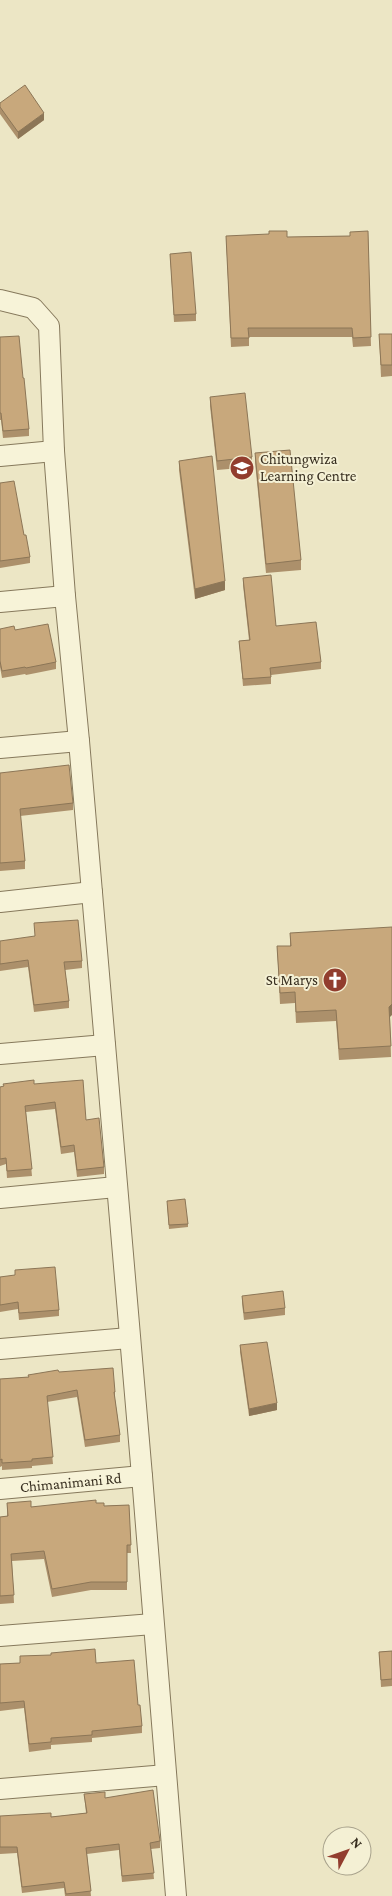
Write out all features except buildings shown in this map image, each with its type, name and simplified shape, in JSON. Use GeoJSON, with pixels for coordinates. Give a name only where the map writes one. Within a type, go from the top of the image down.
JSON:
{"type":"FeatureCollection","features":[{"type":"Feature","properties":{"kind":"street"},"geometry":{"type":"LineString","coordinates":[[0,300],[33,308],[49,326],[54,451],[65,596],[142,1476],[176,1896]]}},
{"type":"Feature","properties":{"kind":"street"},"geometry":{"type":"LineString","coordinates":[[0,456],[54,451]]}},
{"type":"Feature","properties":{"kind":"street"},"geometry":{"type":"LineString","coordinates":[[0,602],[65,596]]}},
{"type":"Feature","properties":{"kind":"street"},"geometry":{"type":"LineString","coordinates":[[0,748],[79,741]]}},
{"type":"Feature","properties":{"kind":"street"},"geometry":{"type":"LineString","coordinates":[[0,902],[92,892]]}},
{"type":"Feature","properties":{"kind":"street"},"geometry":{"type":"LineString","coordinates":[[0,1054],[105,1045]]}},
{"type":"Feature","properties":{"kind":"street"},"geometry":{"type":"LineString","coordinates":[[0,1198],[116,1187]]}},
{"type":"Feature","properties":{"kind":"street"},"geometry":{"type":"LineString","coordinates":[[0,1349],[129,1338]]}},
{"type":"Feature","properties":{"kind":"street","name":"Chimanimani Rd"},"geometry":{"type":"LineString","coordinates":[[0,1488],[142,1476]]}},
{"type":"Feature","properties":{"kind":"street"},"geometry":{"type":"LineString","coordinates":[[0,1636],[153,1624]]}},
{"type":"Feature","properties":{"kind":"street"},"geometry":{"type":"LineString","coordinates":[[0,1789],[166,1775]]}},
{"type":"Feature","properties":{"kind":"place","name":"Chitungwiza Learning Centre"},"geometry":{"type":"Point","coordinates":[242,468]}},
{"type":"Feature","properties":{"kind":"place","name":"St Marys"},"geometry":{"type":"Point","coordinates":[335,980]}}]}
